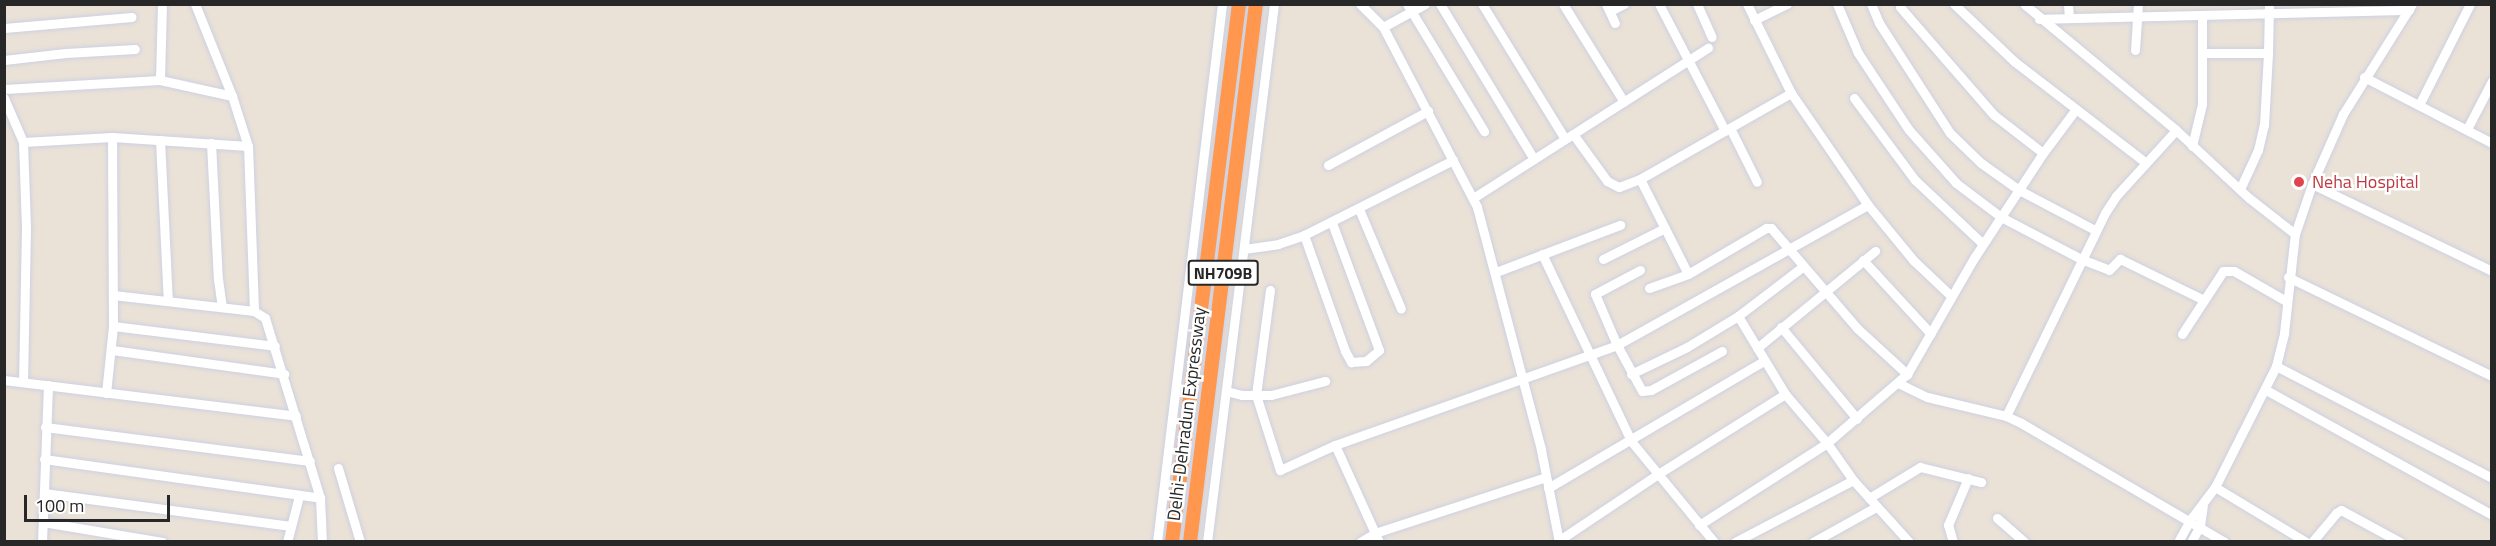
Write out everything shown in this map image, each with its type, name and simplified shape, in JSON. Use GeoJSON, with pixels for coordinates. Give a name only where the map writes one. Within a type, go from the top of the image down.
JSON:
{"type":"FeatureCollection","features":[{"type":"Feature","properties":{"kind":"highway","name":"Delhi-Dehradun Expressway"},"geometry":{"type":"LineString","coordinates":[[1172,542],[1239,4]]}},
{"type":"Feature","properties":{"kind":"highway","name":"Delhi-Dehradun Expressway"},"geometry":{"type":"LineString","coordinates":[[1190,542],[1256,4]]}},
{"type":"Feature","properties":{"kind":"street"},"geometry":{"type":"LineString","coordinates":[[160,80],[162,4]]}},
{"type":"Feature","properties":{"kind":"street"},"geometry":{"type":"LineString","coordinates":[[195,4],[232,96],[248,146],[254,311]]}},
{"type":"Feature","properties":{"kind":"street"},"geometry":{"type":"LineString","coordinates":[[1157,542],[1222,4]]}},
{"type":"Feature","properties":{"kind":"street"},"geometry":{"type":"LineString","coordinates":[[1207,542],[1247,248],[1274,4]]}},
{"type":"Feature","properties":{"kind":"street"},"geometry":{"type":"LineString","coordinates":[[1360,4],[1383,27],[1473,198],[1496,272],[1523,378],[1558,541],[1658,474],[1785,394]]}},
{"type":"Feature","properties":{"kind":"street"},"geometry":{"type":"LineString","coordinates":[[1383,27],[1410,8],[1425,4]]}},
{"type":"Feature","properties":{"kind":"street"},"geometry":{"type":"LineString","coordinates":[[1440,4],[1534,159]]}},
{"type":"Feature","properties":{"kind":"street"},"geometry":{"type":"LineString","coordinates":[[1482,4],[1569,137],[1613,186],[1619,187],[1640,179],[1791,93]]}},
{"type":"Feature","properties":{"kind":"street"},"geometry":{"type":"LineString","coordinates":[[1563,4],[1624,102]]}},
{"type":"Feature","properties":{"kind":"street"},"geometry":{"type":"LineString","coordinates":[[1615,23],[1608,8],[1623,4]]}},
{"type":"Feature","properties":{"kind":"street"},"geometry":{"type":"LineString","coordinates":[[1659,4],[1687,62],[1757,182]]}},
{"type":"Feature","properties":{"kind":"street"},"geometry":{"type":"LineString","coordinates":[[1697,4],[1712,37]]}},
{"type":"Feature","properties":{"kind":"street"},"geometry":{"type":"LineString","coordinates":[[1746,4],[1791,93],[1868,205],[1912,260],[1950,296]]}},
{"type":"Feature","properties":{"kind":"street"},"geometry":{"type":"LineString","coordinates":[[1754,20],[1787,4]]}},
{"type":"Feature","properties":{"kind":"street"},"geometry":{"type":"LineString","coordinates":[[1837,4],[1858,53],[1909,130],[1956,183],[2001,217],[2081,259],[2109,270],[2120,259],[2204,300]]}},
{"type":"Feature","properties":{"kind":"street"},"geometry":{"type":"LineString","coordinates":[[1871,4],[1880,23],[1950,134],[1981,163],[2019,190],[2095,230]]}},
{"type":"Feature","properties":{"kind":"street"},"geometry":{"type":"LineString","coordinates":[[1954,4],[2015,62],[2146,163]]}},
{"type":"Feature","properties":{"kind":"street"},"geometry":{"type":"LineString","coordinates":[[2024,4],[2039,19],[2176,130],[2240,189],[2295,234]]}},
{"type":"Feature","properties":{"kind":"street"},"geometry":{"type":"LineString","coordinates":[[2068,4],[2069,18]]}},
{"type":"Feature","properties":{"kind":"street"},"geometry":{"type":"LineString","coordinates":[[2135,50],[2138,4]]}},
{"type":"Feature","properties":{"kind":"street"},"geometry":{"type":"LineString","coordinates":[[2419,105],[2470,4]]}},
{"type":"Feature","properties":{"kind":"street"},"geometry":{"type":"LineString","coordinates":[[1900,7],[1994,115],[2043,153]]}},
{"type":"Feature","properties":{"kind":"street"},"geometry":{"type":"LineString","coordinates":[[2039,19],[2205,11],[2410,7]]}},
{"type":"Feature","properties":{"kind":"street"},"geometry":{"type":"LineString","coordinates":[[2178,542],[2190,520],[2215,487],[2276,366],[2284,333],[2288,277],[2295,234],[2312,184],[2343,114],[2364,77],[2410,7]]}},
{"type":"Feature","properties":{"kind":"street"},"geometry":{"type":"LineString","coordinates":[[1410,8],[1484,131]]}},
{"type":"Feature","properties":{"kind":"street"},"geometry":{"type":"LineString","coordinates":[[2240,189],[2258,150],[2264,125],[2269,9]]}},
{"type":"Feature","properties":{"kind":"street"},"geometry":{"type":"LineString","coordinates":[[2192,146],[2200,116],[2205,11]]}},
{"type":"Feature","properties":{"kind":"street"},"geometry":{"type":"LineString","coordinates":[[4,28],[132,17]]}},
{"type":"Feature","properties":{"kind":"street"},"geometry":{"type":"LineString","coordinates":[[1473,198],[1708,48]]}},
{"type":"Feature","properties":{"kind":"street"},"geometry":{"type":"LineString","coordinates":[[4,60],[135,49]]}},
{"type":"Feature","properties":{"kind":"street"},"geometry":{"type":"LineString","coordinates":[[2203,53],[2268,53]]}},
{"type":"Feature","properties":{"kind":"street"},"geometry":{"type":"LineString","coordinates":[[2364,77],[2492,143]]}},
{"type":"Feature","properties":{"kind":"street"},"geometry":{"type":"LineString","coordinates":[[4,89],[160,80],[232,96]]}},
{"type":"Feature","properties":{"kind":"street"},"geometry":{"type":"LineString","coordinates":[[2467,129],[2491,82]]}},
{"type":"Feature","properties":{"kind":"street"},"geometry":{"type":"LineString","coordinates":[[1854,98],[1915,180],[1983,244]]}},
{"type":"Feature","properties":{"kind":"street"},"geometry":{"type":"LineString","coordinates":[[4,99],[23,142],[26,228],[23,381]]}},
{"type":"Feature","properties":{"kind":"street"},"geometry":{"type":"LineString","coordinates":[[1699,525],[1827,443],[1907,374],[1950,296],[1983,244],[2043,153],[2076,109]]}},
{"type":"Feature","properties":{"kind":"street"},"geometry":{"type":"LineString","coordinates":[[1328,165],[1428,111]]}},
{"type":"Feature","properties":{"kind":"street"},"geometry":{"type":"LineString","coordinates":[[2006,416],[2095,230],[2116,196],[2176,130]]}},
{"type":"Feature","properties":{"kind":"street"},"geometry":{"type":"LineString","coordinates":[[23,142],[112,137],[248,146]]}},
{"type":"Feature","properties":{"kind":"street"},"geometry":{"type":"LineString","coordinates":[[106,393],[113,326],[112,137]]}},
{"type":"Feature","properties":{"kind":"street"},"geometry":{"type":"LineString","coordinates":[[160,140],[168,301]]}},
{"type":"Feature","properties":{"kind":"street"},"geometry":{"type":"LineString","coordinates":[[211,143],[218,279],[222,307]]}},
{"type":"Feature","properties":{"kind":"street"},"geometry":{"type":"LineString","coordinates":[[1247,248],[1304,236],[1453,160]]}},
{"type":"Feature","properties":{"kind":"street"},"geometry":{"type":"LineString","coordinates":[[1640,179],[1688,274]]}},
{"type":"Feature","properties":{"kind":"street"},"geometry":{"type":"LineString","coordinates":[[2312,184],[2492,271]]}},
{"type":"Feature","properties":{"kind":"street"},"geometry":{"type":"LineString","coordinates":[[1270,290],[1250,395],[1280,470],[1335,445],[1617,345],[1868,205]]}},
{"type":"Feature","properties":{"kind":"street"},"geometry":{"type":"LineString","coordinates":[[1359,209],[1401,309]]}},
{"type":"Feature","properties":{"kind":"street"},"geometry":{"type":"LineString","coordinates":[[1304,236],[1345,351],[1351,362],[1366,361],[1379,350],[1332,223]]}},
{"type":"Feature","properties":{"kind":"street"},"geometry":{"type":"LineString","coordinates":[[1496,272],[1620,225]]}},
{"type":"Feature","properties":{"kind":"street"},"geometry":{"type":"LineString","coordinates":[[1603,259],[1665,228]]}},
{"type":"Feature","properties":{"kind":"street"},"geometry":{"type":"LineString","coordinates":[[1649,288],[1688,274],[1766,228],[1775,230],[1802,267],[1858,329],[1907,374]]}},
{"type":"Feature","properties":{"kind":"street"},"geometry":{"type":"LineString","coordinates":[[1757,348],[1875,251]]}},
{"type":"Feature","properties":{"kind":"street"},"geometry":{"type":"LineString","coordinates":[[1542,254],[1631,441],[1714,542]]}},
{"type":"Feature","properties":{"kind":"street"},"geometry":{"type":"LineString","coordinates":[[1863,260],[1931,334]]}},
{"type":"Feature","properties":{"kind":"street"},"geometry":{"type":"LineString","coordinates":[[1631,374],[1687,346],[1738,316],[1802,267]]}},
{"type":"Feature","properties":{"kind":"street"},"geometry":{"type":"LineString","coordinates":[[1640,270],[1596,293],[1617,345],[1639,389],[1645,392],[1722,351]]}},
{"type":"Feature","properties":{"kind":"street"},"geometry":{"type":"LineString","coordinates":[[2182,334],[2220,274],[2228,270],[2286,301]]}},
{"type":"Feature","properties":{"kind":"street"},"geometry":{"type":"LineString","coordinates":[[2288,277],[2492,376]]}},
{"type":"Feature","properties":{"kind":"street"},"geometry":{"type":"LineString","coordinates":[[113,294],[254,311],[265,318],[284,374],[320,498],[322,542]]}},
{"type":"Feature","properties":{"kind":"street"},"geometry":{"type":"LineString","coordinates":[[1738,316],[1785,394],[1827,443],[1853,480],[1902,540]]}},
{"type":"Feature","properties":{"kind":"street"},"geometry":{"type":"LineString","coordinates":[[113,326],[275,346]]}},
{"type":"Feature","properties":{"kind":"street"},"geometry":{"type":"LineString","coordinates":[[1781,327],[1857,419]]}},
{"type":"Feature","properties":{"kind":"street"},"geometry":{"type":"LineString","coordinates":[[112,350],[284,374]]}},
{"type":"Feature","properties":{"kind":"street"},"geometry":{"type":"LineString","coordinates":[[1548,488],[1764,361]]}},
{"type":"Feature","properties":{"kind":"street"},"geometry":{"type":"LineString","coordinates":[[2276,366],[2492,478]]}},
{"type":"Feature","properties":{"kind":"street"},"geometry":{"type":"LineString","coordinates":[[4,380],[296,416]]}},
{"type":"Feature","properties":{"kind":"street"},"geometry":{"type":"LineString","coordinates":[[1226,391],[1250,395],[1271,394],[1325,381]]}},
{"type":"Feature","properties":{"kind":"street"},"geometry":{"type":"LineString","coordinates":[[1898,383],[1940,401],[2006,416],[2225,542]]}},
{"type":"Feature","properties":{"kind":"street"},"geometry":{"type":"LineString","coordinates":[[42,542],[48,385]]}},
{"type":"Feature","properties":{"kind":"street"},"geometry":{"type":"LineString","coordinates":[[2265,390],[2492,515]]}},
{"type":"Feature","properties":{"kind":"street"},"geometry":{"type":"LineString","coordinates":[[45,427],[310,461]]}},
{"type":"Feature","properties":{"kind":"street"},"geometry":{"type":"LineString","coordinates":[[1335,445],[1377,537]]}},
{"type":"Feature","properties":{"kind":"street"},"geometry":{"type":"LineString","coordinates":[[44,459],[320,498]]}},
{"type":"Feature","properties":{"kind":"street"},"geometry":{"type":"LineString","coordinates":[[1869,498],[1920,467],[1982,482]]}},
{"type":"Feature","properties":{"kind":"street"},"geometry":{"type":"LineString","coordinates":[[338,468],[360,542]]}},
{"type":"Feature","properties":{"kind":"street"},"geometry":{"type":"LineString","coordinates":[[1360,542],[1546,477]]}},
{"type":"Feature","properties":{"kind":"street"},"geometry":{"type":"LineString","coordinates":[[1953,542],[1948,525],[1968,478]]}},
{"type":"Feature","properties":{"kind":"street"},"geometry":{"type":"LineString","coordinates":[[1735,542],[1853,480]]}},
{"type":"Feature","properties":{"kind":"street"},"geometry":{"type":"LineString","coordinates":[[2215,487],[2306,542]]}},
{"type":"Feature","properties":{"kind":"street"},"geometry":{"type":"LineString","coordinates":[[44,493],[291,526]]}},
{"type":"Feature","properties":{"kind":"street"},"geometry":{"type":"LineString","coordinates":[[287,542],[299,496]]}},
{"type":"Feature","properties":{"kind":"street"},"geometry":{"type":"LineString","coordinates":[[2191,542],[2200,526],[2203,505]]}},
{"type":"Feature","properties":{"kind":"street"},"geometry":{"type":"LineString","coordinates":[[1813,542],[1876,507]]}},
{"type":"Feature","properties":{"kind":"street"},"geometry":{"type":"LineString","coordinates":[[2312,542],[2341,510],[2400,542]]}},
{"type":"Feature","properties":{"kind":"street"},"geometry":{"type":"LineString","coordinates":[[1997,519],[2025,542]]}},
{"type":"Feature","properties":{"kind":"street"},"geometry":{"type":"LineString","coordinates":[[43,522],[162,542]]}},
{"type":"Feature","properties":{"kind":"place","name":"Neha Hospital"},"geometry":{"type":"Point","coordinates":[2299,182]}}]}
